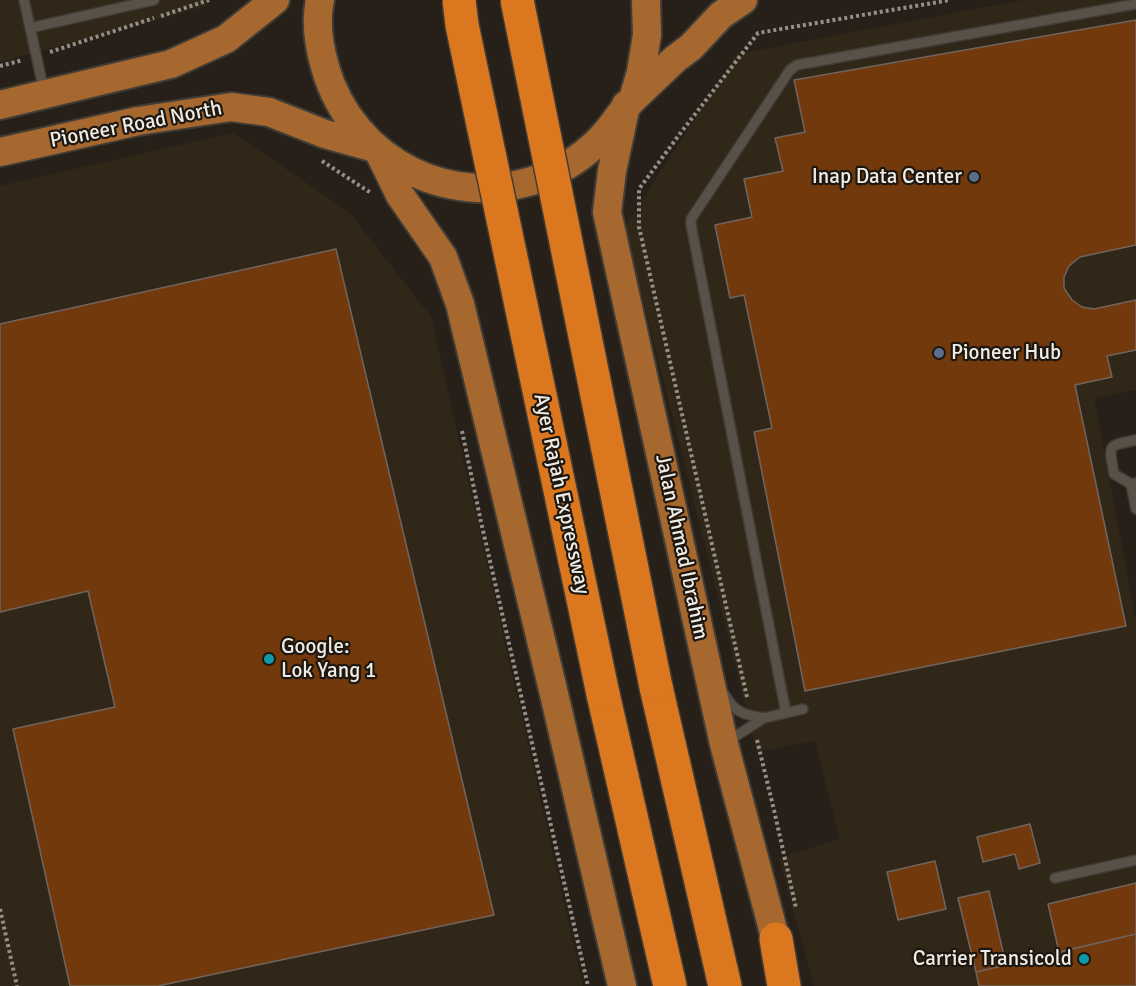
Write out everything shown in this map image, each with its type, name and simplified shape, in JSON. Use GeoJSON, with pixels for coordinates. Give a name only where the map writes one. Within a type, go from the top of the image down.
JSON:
{"type":"FeatureCollection","features":[{"type":"Feature","properties":{"kind":"highway","name":"Ayer Rajah Expressway"},"geometry":{"type":"LineString","coordinates":[[459,0],[603,694],[670,986]]}},
{"type":"Feature","properties":{"kind":"highway"},"geometry":{"type":"LineString","coordinates":[[517,0],[656,687],[725,986]]}},
{"type":"Feature","properties":{"kind":"highway"},"geometry":{"type":"LineString","coordinates":[[776,939],[786,986]]}},
{"type":"Feature","properties":{"kind":"main road"},"geometry":{"type":"LineString","coordinates":[[0,105],[171,64],[226,39],[275,0]]}},
{"type":"Feature","properties":{"kind":"main road"},"geometry":{"type":"LineString","coordinates":[[320,0],[318,8],[320,48],[330,86],[350,121],[377,149],[407,170],[441,183],[476,188],[512,186],[546,176],[578,159],[604,135],[630,102],[675,59],[691,47],[721,15],[743,0]]}},
{"type":"Feature","properties":{"kind":"main road","name":"Jalan Ahmad Ibrahim"},"geometry":{"type":"LineString","coordinates":[[646,0],[647,35],[640,72],[612,171],[607,212],[724,744],[776,939]]}},
{"type":"Feature","properties":{"kind":"main road","name":"Pioneer Road North"},"geometry":{"type":"LineString","coordinates":[[0,152],[138,121],[231,107],[269,112],[325,134],[377,149]]}},
{"type":"Feature","properties":{"kind":"main road"},"geometry":{"type":"LineString","coordinates":[[377,149],[400,195],[443,257],[460,304],[622,986]]}},
{"type":"Feature","properties":{"kind":"lane"},"geometry":{"type":"LineString","coordinates":[[24,0],[44,94]]}},
{"type":"Feature","properties":{"kind":"lane"},"geometry":{"type":"LineString","coordinates":[[30,28],[154,0]]}},
{"type":"Feature","properties":{"kind":"lane"},"geometry":{"type":"LineString","coordinates":[[786,713],[691,219],[790,70],[797,65],[1136,4]]}},
{"type":"Feature","properties":{"kind":"lane"},"geometry":{"type":"LineString","coordinates":[[1136,440],[1115,444],[1110,451],[1114,474],[1133,484],[1136,508]]}},
{"type":"Feature","properties":{"kind":"lane"},"geometry":{"type":"LineString","coordinates":[[701,641],[717,666]]}},
{"type":"Feature","properties":{"kind":"lane"},"geometry":{"type":"LineString","coordinates":[[721,683],[729,704],[740,712],[764,718]]}},
{"type":"Feature","properties":{"kind":"lane"},"geometry":{"type":"LineString","coordinates":[[724,744],[764,718],[803,709]]}},
{"type":"Feature","properties":{"kind":"lane"},"geometry":{"type":"LineString","coordinates":[[1055,878],[1136,860]]}},
{"type":"Feature","properties":{"kind":"path"},"geometry":{"type":"LineString","coordinates":[[0,66],[36,57],[209,0]]}},
{"type":"Feature","properties":{"kind":"path"},"geometry":{"type":"LineString","coordinates":[[321,160],[375,196]]}},
{"type":"Feature","properties":{"kind":"path"},"geometry":{"type":"LineString","coordinates":[[460,420],[481,522],[588,986]]}},
{"type":"Feature","properties":{"kind":"path"},"geometry":{"type":"LineString","coordinates":[[0,909],[17,986]]}},
{"type":"Feature","properties":{"kind":"shaded area"},"geometry":{"type":"Polygon","coordinates":[[[0,0],[210,0],[206,6],[0,62],[0,0]]]}},
{"type":"Feature","properties":{"kind":"shaded area"},"geometry":{"type":"Polygon","coordinates":[[[1023,0],[1136,0],[1136,390],[1094,398],[1136,622],[1136,986],[814,986],[779,858],[840,839],[815,741],[757,752],[625,227],[737,54],[1023,0]]]}},
{"type":"Feature","properties":{"kind":"shaded area","name":"Google: Lok Yang 1"},"geometry":{"type":"Polygon","coordinates":[[[233,133],[349,212],[431,317],[583,986],[0,986],[0,186],[233,133]]]}},
{"type":"Feature","properties":{"kind":"building","name":"Pioneer Hub"},"geometry":{"type":"Polygon","coordinates":[[[1136,20],[1136,245],[1080,257],[1069,266],[1064,277],[1064,288],[1072,300],[1082,307],[1094,309],[1136,300],[1136,350],[1107,356],[1112,377],[1075,385],[1126,626],[805,691],[754,432],[772,428],[744,295],[730,298],[715,225],[752,217],[744,179],[783,171],[775,138],[805,132],[794,80],[1136,20]]]}},
{"type":"Feature","properties":{"kind":"building","name":"Google: Lok Yang 1"},"geometry":{"type":"Polygon","coordinates":[[[336,249],[494,915],[158,986],[70,986],[13,729],[115,707],[88,591],[0,612],[0,324],[336,249]]]}},
{"type":"Feature","properties":{"kind":"building"},"geometry":{"type":"Polygon","coordinates":[[[1030,824],[1040,863],[1019,869],[1015,854],[983,862],[977,837],[1030,824]]]}},
{"type":"Feature","properties":{"kind":"building"},"geometry":{"type":"Polygon","coordinates":[[[935,861],[946,909],[898,920],[887,872],[935,861]]]}},
{"type":"Feature","properties":{"kind":"building"},"geometry":{"type":"Polygon","coordinates":[[[1136,883],[1136,934],[1059,952],[1048,904],[1136,883]]]}},
{"type":"Feature","properties":{"kind":"building"},"geometry":{"type":"Polygon","coordinates":[[[989,891],[1006,965],[976,972],[958,898],[989,891]]]}},
{"type":"Feature","properties":{"kind":"building","name":"Carrier Transicold"},"geometry":{"type":"Polygon","coordinates":[[[1136,934],[1136,986],[979,986],[976,972],[1136,934]]]}},
{"type":"Feature","properties":{"kind":"place","name":"Inap Data Center"},"geometry":{"type":"Point","coordinates":[974,177]}},
{"type":"Feature","properties":{"kind":"place","name":"Pioneer Hub"},"geometry":{"type":"Point","coordinates":[939,353]}},
{"type":"Feature","properties":{"kind":"place","name":"Google: Lok Yang 1"},"geometry":{"type":"Point","coordinates":[269,659]}},
{"type":"Feature","properties":{"kind":"place","name":"Carrier Transicold"},"geometry":{"type":"Point","coordinates":[1084,959]}}]}
